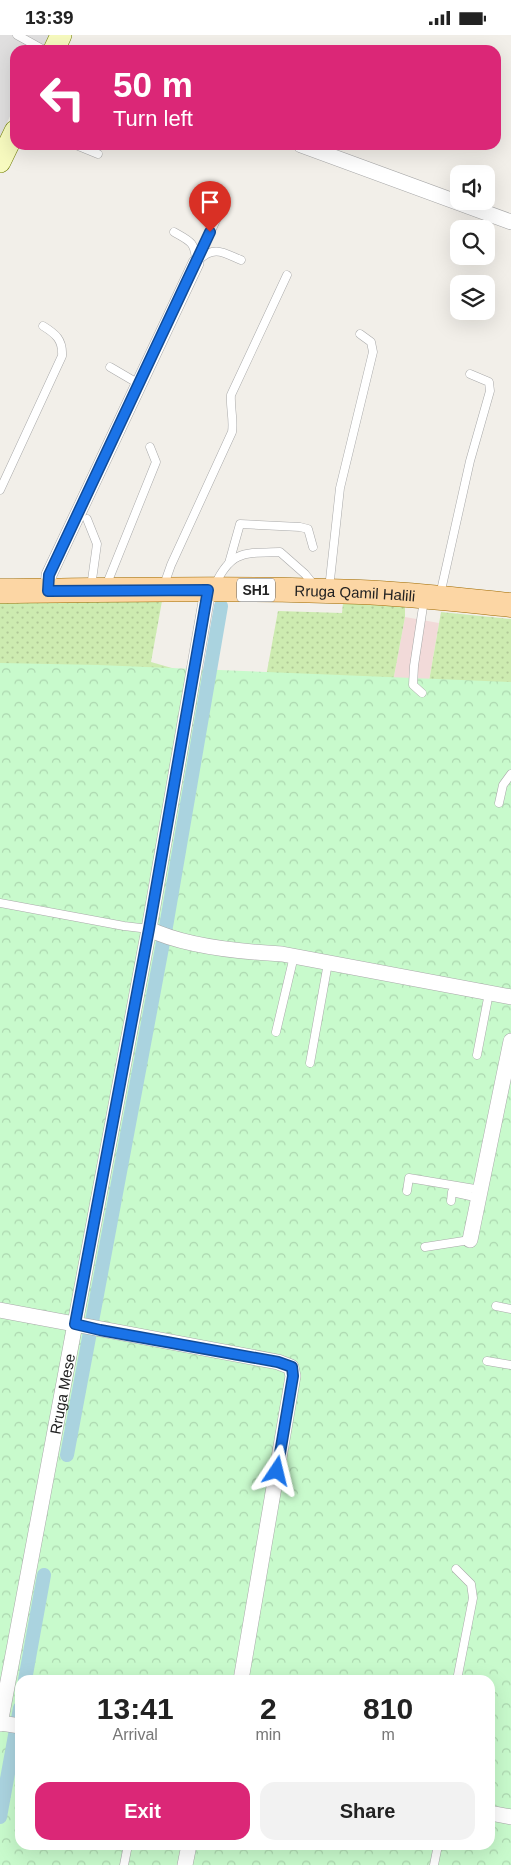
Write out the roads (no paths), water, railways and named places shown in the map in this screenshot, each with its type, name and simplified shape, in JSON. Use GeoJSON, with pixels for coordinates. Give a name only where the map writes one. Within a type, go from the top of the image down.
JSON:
{"type":"FeatureCollection","features":[{"type":"Feature","properties":{"kind":"main road","name":"Rruga Qamil Halili"},"geometry":{"type":"LineString","coordinates":[[0,591],[324,591],[432,597],[511,605]]}},
{"type":"Feature","properties":{"kind":"street"},"geometry":{"type":"LineString","coordinates":[[0,162],[10,141]]}},
{"type":"Feature","properties":{"kind":"street"},"geometry":{"type":"LineString","coordinates":[[315,150],[511,222]]}},
{"type":"Feature","properties":{"kind":"street"},"geometry":{"type":"LineString","coordinates":[[48,591],[49,575],[196,263]]}},
{"type":"Feature","properties":{"kind":"street","name":"Rruga Mese"},"geometry":{"type":"LineString","coordinates":[[17,1675],[79,1325],[154,931],[210,590]]}},
{"type":"Feature","properties":{"kind":"street"},"geometry":{"type":"LineString","coordinates":[[154,931],[180,939],[246,952],[294,956],[511,997]]}},
{"type":"Feature","properties":{"kind":"street"},"geometry":{"type":"LineString","coordinates":[[470,1240],[511,1041]]}},
{"type":"Feature","properties":{"kind":"street"},"geometry":{"type":"LineString","coordinates":[[0,1311],[278,1362],[292,1367],[293,1376],[242,1675]]}},
{"type":"Feature","properties":{"kind":"street","name":"Rruga Mese"},"geometry":{"type":"LineString","coordinates":[[8,1724],[15,1685]]}},
{"type":"Feature","properties":{"kind":"street"},"geometry":{"type":"LineString","coordinates":[[495,1814],[511,1817]]}},
{"type":"Feature","properties":{"kind":"street"},"geometry":{"type":"LineString","coordinates":[[185,1865],[188,1850]]}},
{"type":"Feature","properties":{"kind":"lane"},"geometry":{"type":"LineString","coordinates":[[17,35],[35,45]]}},
{"type":"Feature","properties":{"kind":"lane"},"geometry":{"type":"LineString","coordinates":[[88,150],[98,154]]}},
{"type":"Feature","properties":{"kind":"lane"},"geometry":{"type":"LineString","coordinates":[[196,263],[225,201]]}},
{"type":"Feature","properties":{"kind":"lane"},"geometry":{"type":"LineString","coordinates":[[174,232],[189,241],[195,248],[196,263]]}},
{"type":"Feature","properties":{"kind":"lane"},"geometry":{"type":"LineString","coordinates":[[196,263],[205,254],[220,251],[241,260]]}},
{"type":"Feature","properties":{"kind":"lane"},"geometry":{"type":"LineString","coordinates":[[162,591],[171,565],[232,432],[234,422],[230,408],[231,395],[287,275]]}},
{"type":"Feature","properties":{"kind":"lane"},"geometry":{"type":"LineString","coordinates":[[0,490],[62,356],[61,342],[56,334],[43,326]]}},
{"type":"Feature","properties":{"kind":"lane"},"geometry":{"type":"LineString","coordinates":[[324,591],[340,488],[373,352],[371,342],[360,334]]}},
{"type":"Feature","properties":{"kind":"lane"},"geometry":{"type":"LineString","coordinates":[[110,367],[139,384]]}},
{"type":"Feature","properties":{"kind":"lane"},"geometry":{"type":"LineString","coordinates":[[422,693],[413,685],[414,665],[490,391],[488,382],[470,374]]}},
{"type":"Feature","properties":{"kind":"lane"},"geometry":{"type":"LineString","coordinates":[[98,591],[110,574],[156,462],[150,447]]}},
{"type":"Feature","properties":{"kind":"lane"},"geometry":{"type":"LineString","coordinates":[[87,519],[98,544],[98,591]]}},
{"type":"Feature","properties":{"kind":"lane"},"geometry":{"type":"LineString","coordinates":[[229,563],[240,524],[308,529],[313,547]]}},
{"type":"Feature","properties":{"kind":"lane"},"geometry":{"type":"LineString","coordinates":[[210,590],[229,563],[238,556],[247,553],[280,552],[324,591]]}},
{"type":"Feature","properties":{"kind":"lane"},"geometry":{"type":"LineString","coordinates":[[499,803],[503,785],[511,774]]}},
{"type":"Feature","properties":{"kind":"lane"},"geometry":{"type":"LineString","coordinates":[[0,903],[154,931]]}},
{"type":"Feature","properties":{"kind":"lane"},"geometry":{"type":"LineString","coordinates":[[276,1032],[294,956]]}},
{"type":"Feature","properties":{"kind":"lane"},"geometry":{"type":"LineString","coordinates":[[310,1063],[328,963]]}},
{"type":"Feature","properties":{"kind":"lane"},"geometry":{"type":"LineString","coordinates":[[477,1055],[489,993]]}},
{"type":"Feature","properties":{"kind":"lane"},"geometry":{"type":"LineString","coordinates":[[407,1191],[409,1178],[480,1194]]}},
{"type":"Feature","properties":{"kind":"lane"},"geometry":{"type":"LineString","coordinates":[[451,1201],[452,1192],[480,1194]]}},
{"type":"Feature","properties":{"kind":"lane"},"geometry":{"type":"LineString","coordinates":[[424,1247],[470,1240]]}},
{"type":"Feature","properties":{"kind":"lane"},"geometry":{"type":"LineString","coordinates":[[496,1307],[511,1309]]}},
{"type":"Feature","properties":{"kind":"lane"},"geometry":{"type":"LineString","coordinates":[[487,1361],[511,1365]]}},
{"type":"Feature","properties":{"kind":"lane"},"geometry":{"type":"LineString","coordinates":[[456,1569],[472,1584],[472,1598],[458,1675]]}},
{"type":"Feature","properties":{"kind":"lane"},"geometry":{"type":"LineString","coordinates":[[124,1865],[127,1850]]}},
{"type":"Feature","properties":{"kind":"lane"},"geometry":{"type":"LineString","coordinates":[[434,1865],[437,1850]]}},
{"type":"Feature","properties":{"kind":"waterway"},"geometry":{"type":"LineString","coordinates":[[67,1455],[167,921],[221,606]]}},
{"type":"Feature","properties":{"kind":"waterway"},"geometry":{"type":"LineString","coordinates":[[26,1675],[44,1575]]}},
{"type":"Feature","properties":{"kind":"waterway"},"geometry":{"type":"LineString","coordinates":[[0,1817],[15,1735]]}}]}
